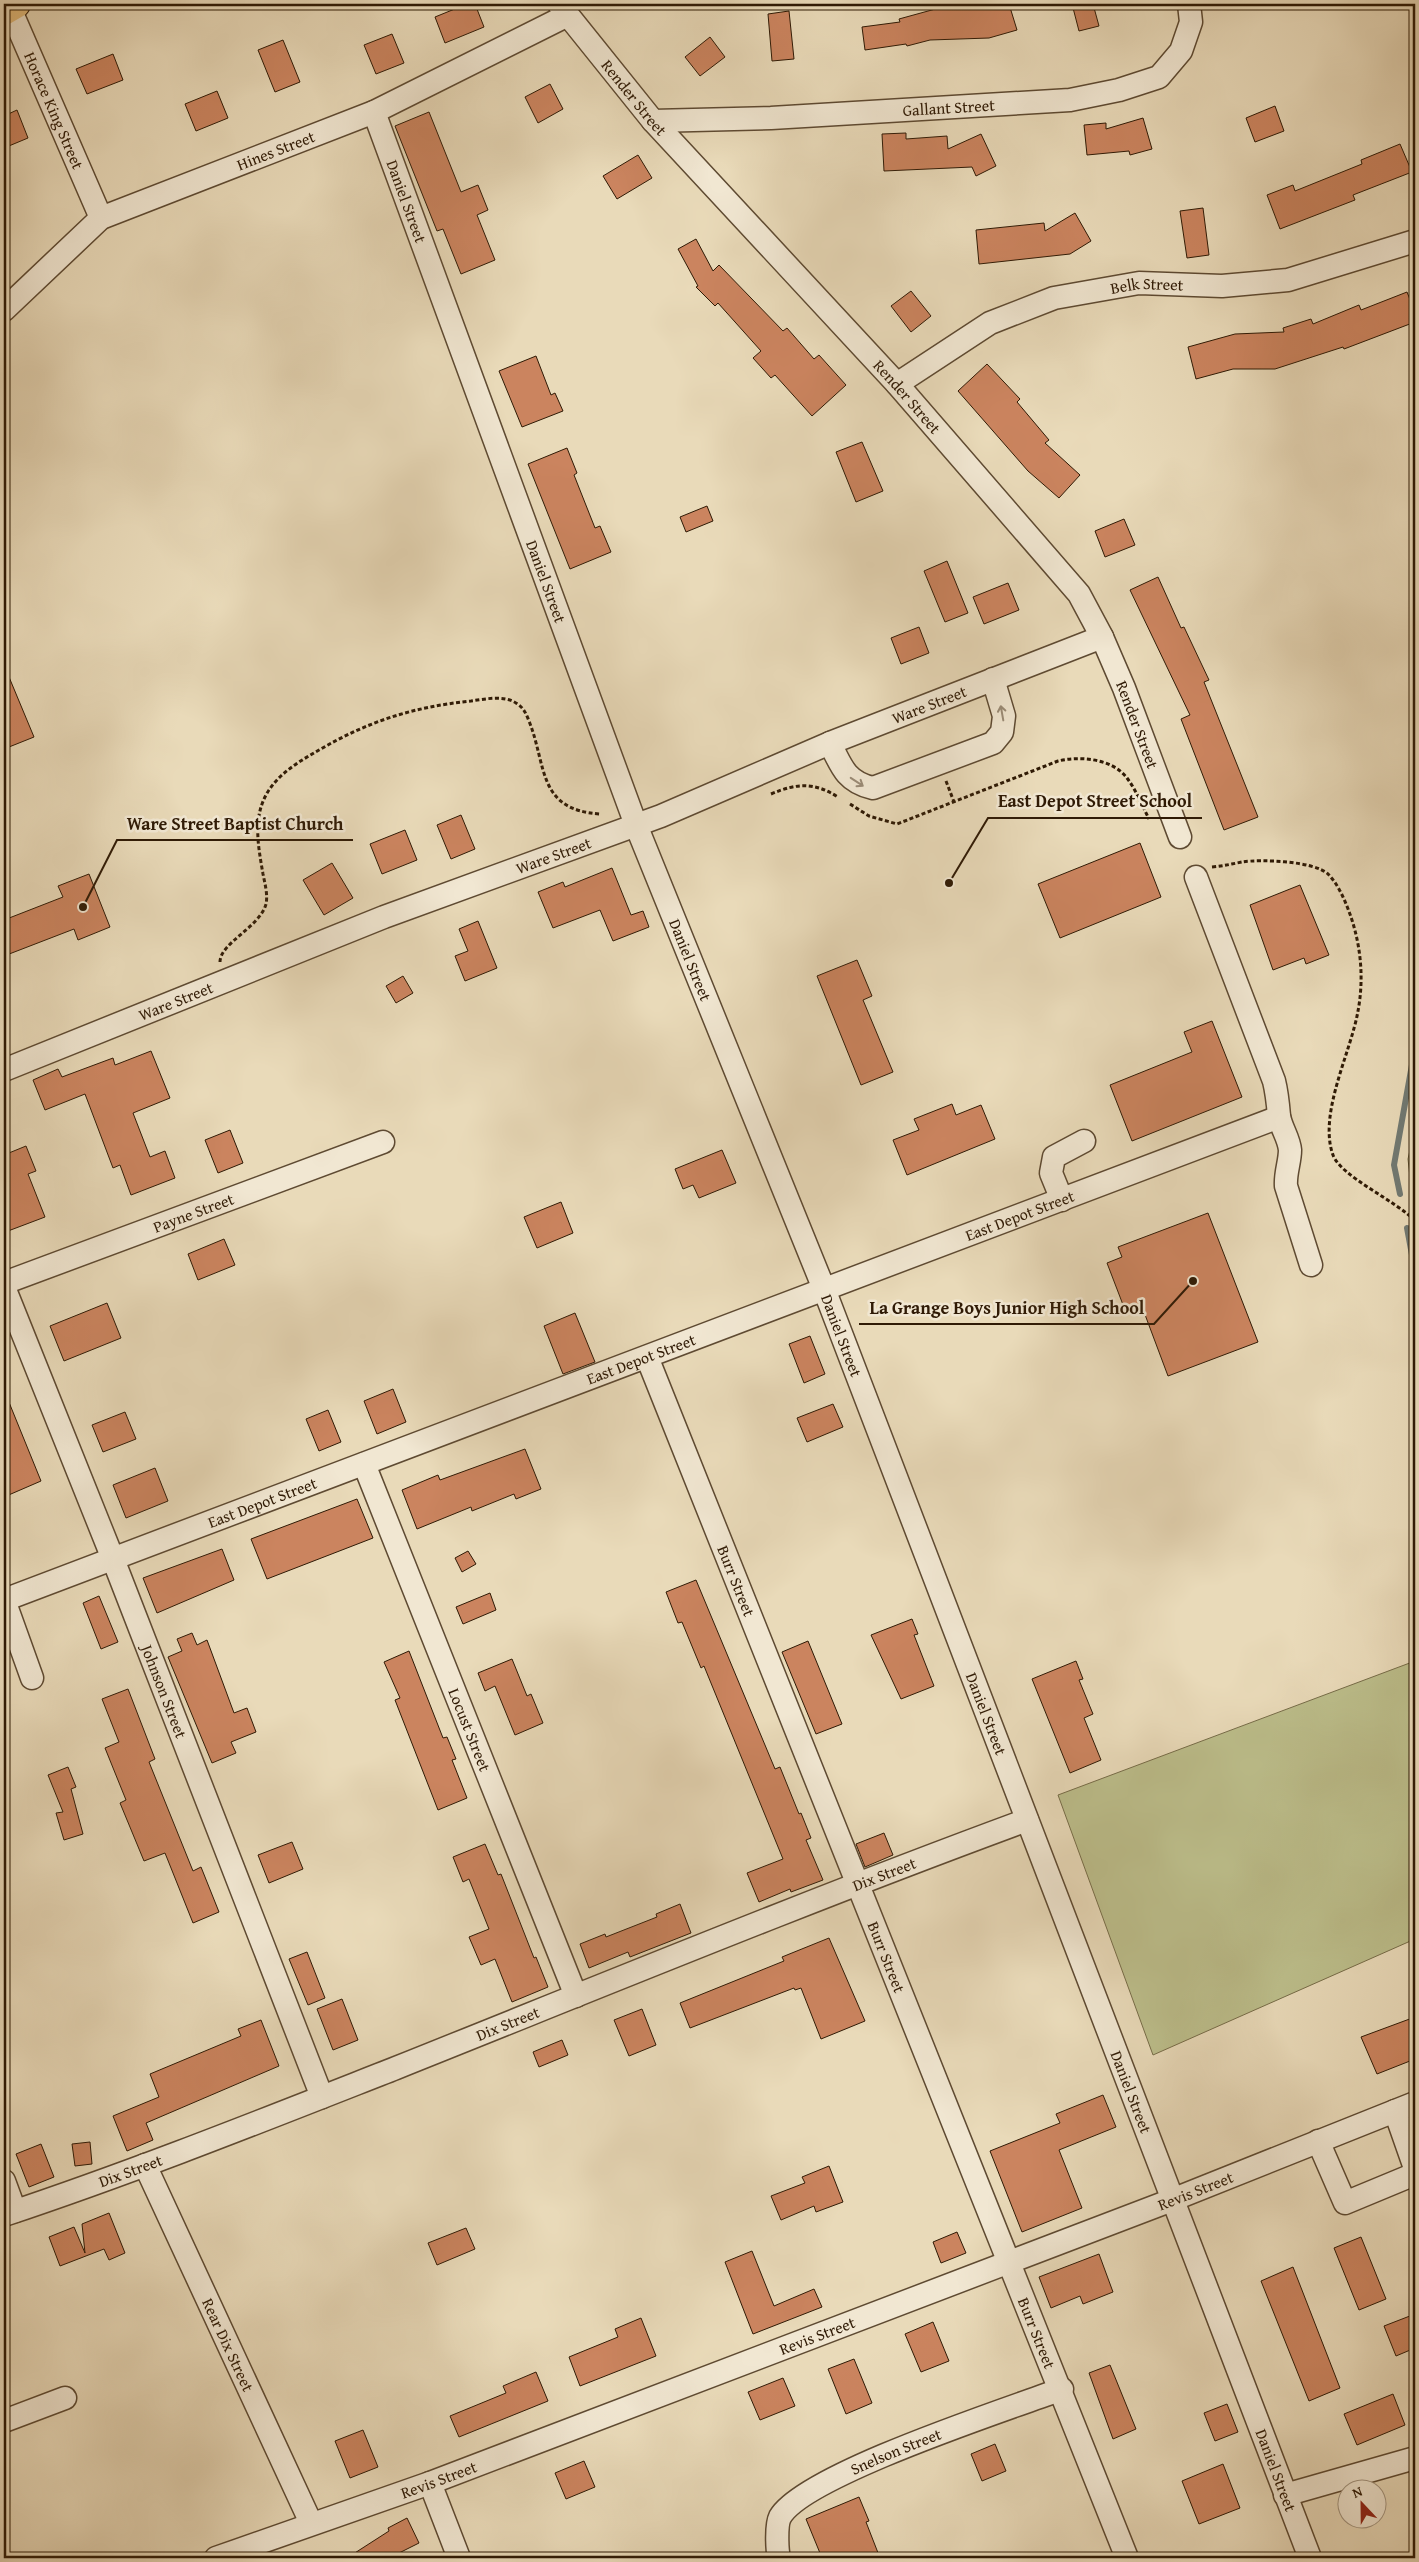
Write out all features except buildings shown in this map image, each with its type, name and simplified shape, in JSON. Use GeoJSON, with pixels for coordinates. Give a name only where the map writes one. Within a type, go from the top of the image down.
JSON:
{"type":"FeatureCollection","features":[{"type":"Feature","properties":{"kind":"street","name":"Gallant Street"},"geometry":{"type":"LineString","coordinates":[[653,121],[771,118],[1070,100],[1119,90],[1159,77],[1181,51],[1191,22],[1189,4]]}},
{"type":"Feature","properties":{"kind":"street","name":"Horace King Street"},"geometry":{"type":"LineString","coordinates":[[9,7],[101,218]]}},
{"type":"Feature","properties":{"kind":"street","name":"Render Street"},"geometry":{"type":"LineString","coordinates":[[563,9],[653,121],[896,384],[1079,594],[1102,637],[1180,837]]}},
{"type":"Feature","properties":{"kind":"street","name":"Hines Street"},"geometry":{"type":"LineString","coordinates":[[4,310],[101,218],[374,112],[563,9]]}},
{"type":"Feature","properties":{"kind":"street","name":"Daniel Street"},"geometry":{"type":"LineString","coordinates":[[374,112],[636,825],[824,1289],[1310,2558]]}},
{"type":"Feature","properties":{"kind":"street","name":"Belk Street"},"geometry":{"type":"LineString","coordinates":[[896,384],[990,323],[1054,298],[1140,283],[1222,286],[1288,280],[1415,241]]}},
{"type":"Feature","properties":{"kind":"street","name":"Ware Street"},"geometry":{"type":"LineString","coordinates":[[4,1070],[384,917],[636,825],[830,743],[1102,637]]}},
{"type":"Feature","properties":{"kind":"street"},"geometry":{"type":"LineString","coordinates":[[830,743],[844,771],[858,785],[873,788],[959,757],[992,743],[1002,732],[1004,716],[993,679]]}},
{"type":"Feature","properties":{"kind":"street"},"geometry":{"type":"LineString","coordinates":[[1202,872],[1280,1102],[1279,1118],[1288,1136],[1290,1153],[1285,1173],[1286,1186],[1311,1265]]}},
{"type":"Feature","properties":{"kind":"street","name":"East Depot Street"},"geometry":{"type":"LineString","coordinates":[[4,1600],[1279,1118]]}},
{"type":"Feature","properties":{"kind":"street","name":"Payne Street"},"geometry":{"type":"LineString","coordinates":[[4,1285],[383,1142]]}},
{"type":"Feature","properties":{"kind":"street"},"geometry":{"type":"LineString","coordinates":[[1062,1200],[1051,1173],[1054,1157],[1084,1142]]}},
{"type":"Feature","properties":{"kind":"street","name":"Johnson Street"},"geometry":{"type":"LineString","coordinates":[[4,1285],[113,1559],[322,2097]]}},
{"type":"Feature","properties":{"kind":"street","name":"Burr Street"},"geometry":{"type":"LineString","coordinates":[[648,1357],[1009,2262],[1062,2389],[1127,2558]]}},
{"type":"Feature","properties":{"kind":"street","name":"Locust Street"},"geometry":{"type":"LineString","coordinates":[[364,1464],[576,1996]]}},
{"type":"Feature","properties":{"kind":"street"},"geometry":{"type":"LineString","coordinates":[[4,1600],[32,1678]]}},
{"type":"Feature","properties":{"kind":"street","name":"Dix Street"},"geometry":{"type":"LineString","coordinates":[[4,2181],[9,2213],[145,2165],[322,2097],[858,1882],[1027,1820]]}},
{"type":"Feature","properties":{"kind":"street","name":"Revis Street"},"geometry":{"type":"LineString","coordinates":[[216,2558],[310,2523],[430,2483],[1172,2200],[1415,2103]]}},
{"type":"Feature","properties":{"kind":"street"},"geometry":{"type":"LineString","coordinates":[[1395,2111],[1415,2168]]}},
{"type":"Feature","properties":{"kind":"street"},"geometry":{"type":"LineString","coordinates":[[1318,2141],[1345,2203],[1415,2174]]}},
{"type":"Feature","properties":{"kind":"street","name":"Rear Dix Street"},"geometry":{"type":"LineString","coordinates":[[145,2165],[310,2523]]}},
{"type":"Feature","properties":{"kind":"street","name":"Snelson Street"},"geometry":{"type":"LineString","coordinates":[[779,2558],[777,2549],[779,2518],[802,2495],[833,2478],[898,2450],[1062,2389]]}},
{"type":"Feature","properties":{"kind":"street"},"geometry":{"type":"LineString","coordinates":[[4,2421],[65,2398]]}},
{"type":"Feature","properties":{"kind":"street"},"geometry":{"type":"LineString","coordinates":[[1285,2495],[1415,2458]]}},
{"type":"Feature","properties":{"kind":"street"},"geometry":{"type":"LineString","coordinates":[[430,2483],[459,2558]]}},
{"type":"Feature","properties":{"kind":"path"},"geometry":{"type":"LineString","coordinates":[[221,982],[220,958],[227,948],[255,922],[266,905],[267,894],[261,862],[258,814],[269,791],[280,776],[303,760],[377,720],[437,705],[492,699],[516,702],[524,710],[529,720],[551,793],[570,807],[590,814],[609,815]]}},
{"type":"Feature","properties":{"kind":"path"},"geometry":{"type":"LineString","coordinates":[[765,796],[803,785],[823,787],[869,816],[897,824],[1058,761],[1074,757],[1113,766],[1126,776],[1152,826]]}},
{"type":"Feature","properties":{"kind":"path"},"geometry":{"type":"LineString","coordinates":[[1202,872],[1244,862],[1282,862],[1305,865],[1327,873],[1336,884],[1346,902],[1358,938],[1361,971],[1358,1011],[1333,1099],[1329,1138],[1334,1157],[1347,1171],[1415,1221]]}},
{"type":"Feature","properties":{"kind":"green space"},"geometry":{"type":"Polygon","coordinates":[[[1415,1128],[1415,1223],[1408,1159],[1415,1128]]]}},
{"type":"Feature","properties":{"kind":"green space"},"geometry":{"type":"Polygon","coordinates":[[[1415,1661],[1415,1939],[1153,2055],[1058,1795],[1415,1661]]]}},
{"type":"Feature","properties":{"kind":"waterway"},"geometry":{"type":"LineString","coordinates":[[1400,1194],[1394,1165],[1415,1048]]}},
{"type":"Feature","properties":{"kind":"waterway"},"geometry":{"type":"LineString","coordinates":[[1407,1228],[1415,1271]]}},
{"type":"Feature","properties":{"kind":"place","name":"East Depot Street School"},"geometry":{"type":"Point","coordinates":[949,883]}},
{"type":"Feature","properties":{"kind":"place","name":"Ware Street Baptist Church"},"geometry":{"type":"Point","coordinates":[83,907]}},
{"type":"Feature","properties":{"kind":"place","name":"La Grange Boys Junior High School"},"geometry":{"type":"Point","coordinates":[1193,1281]}}]}
